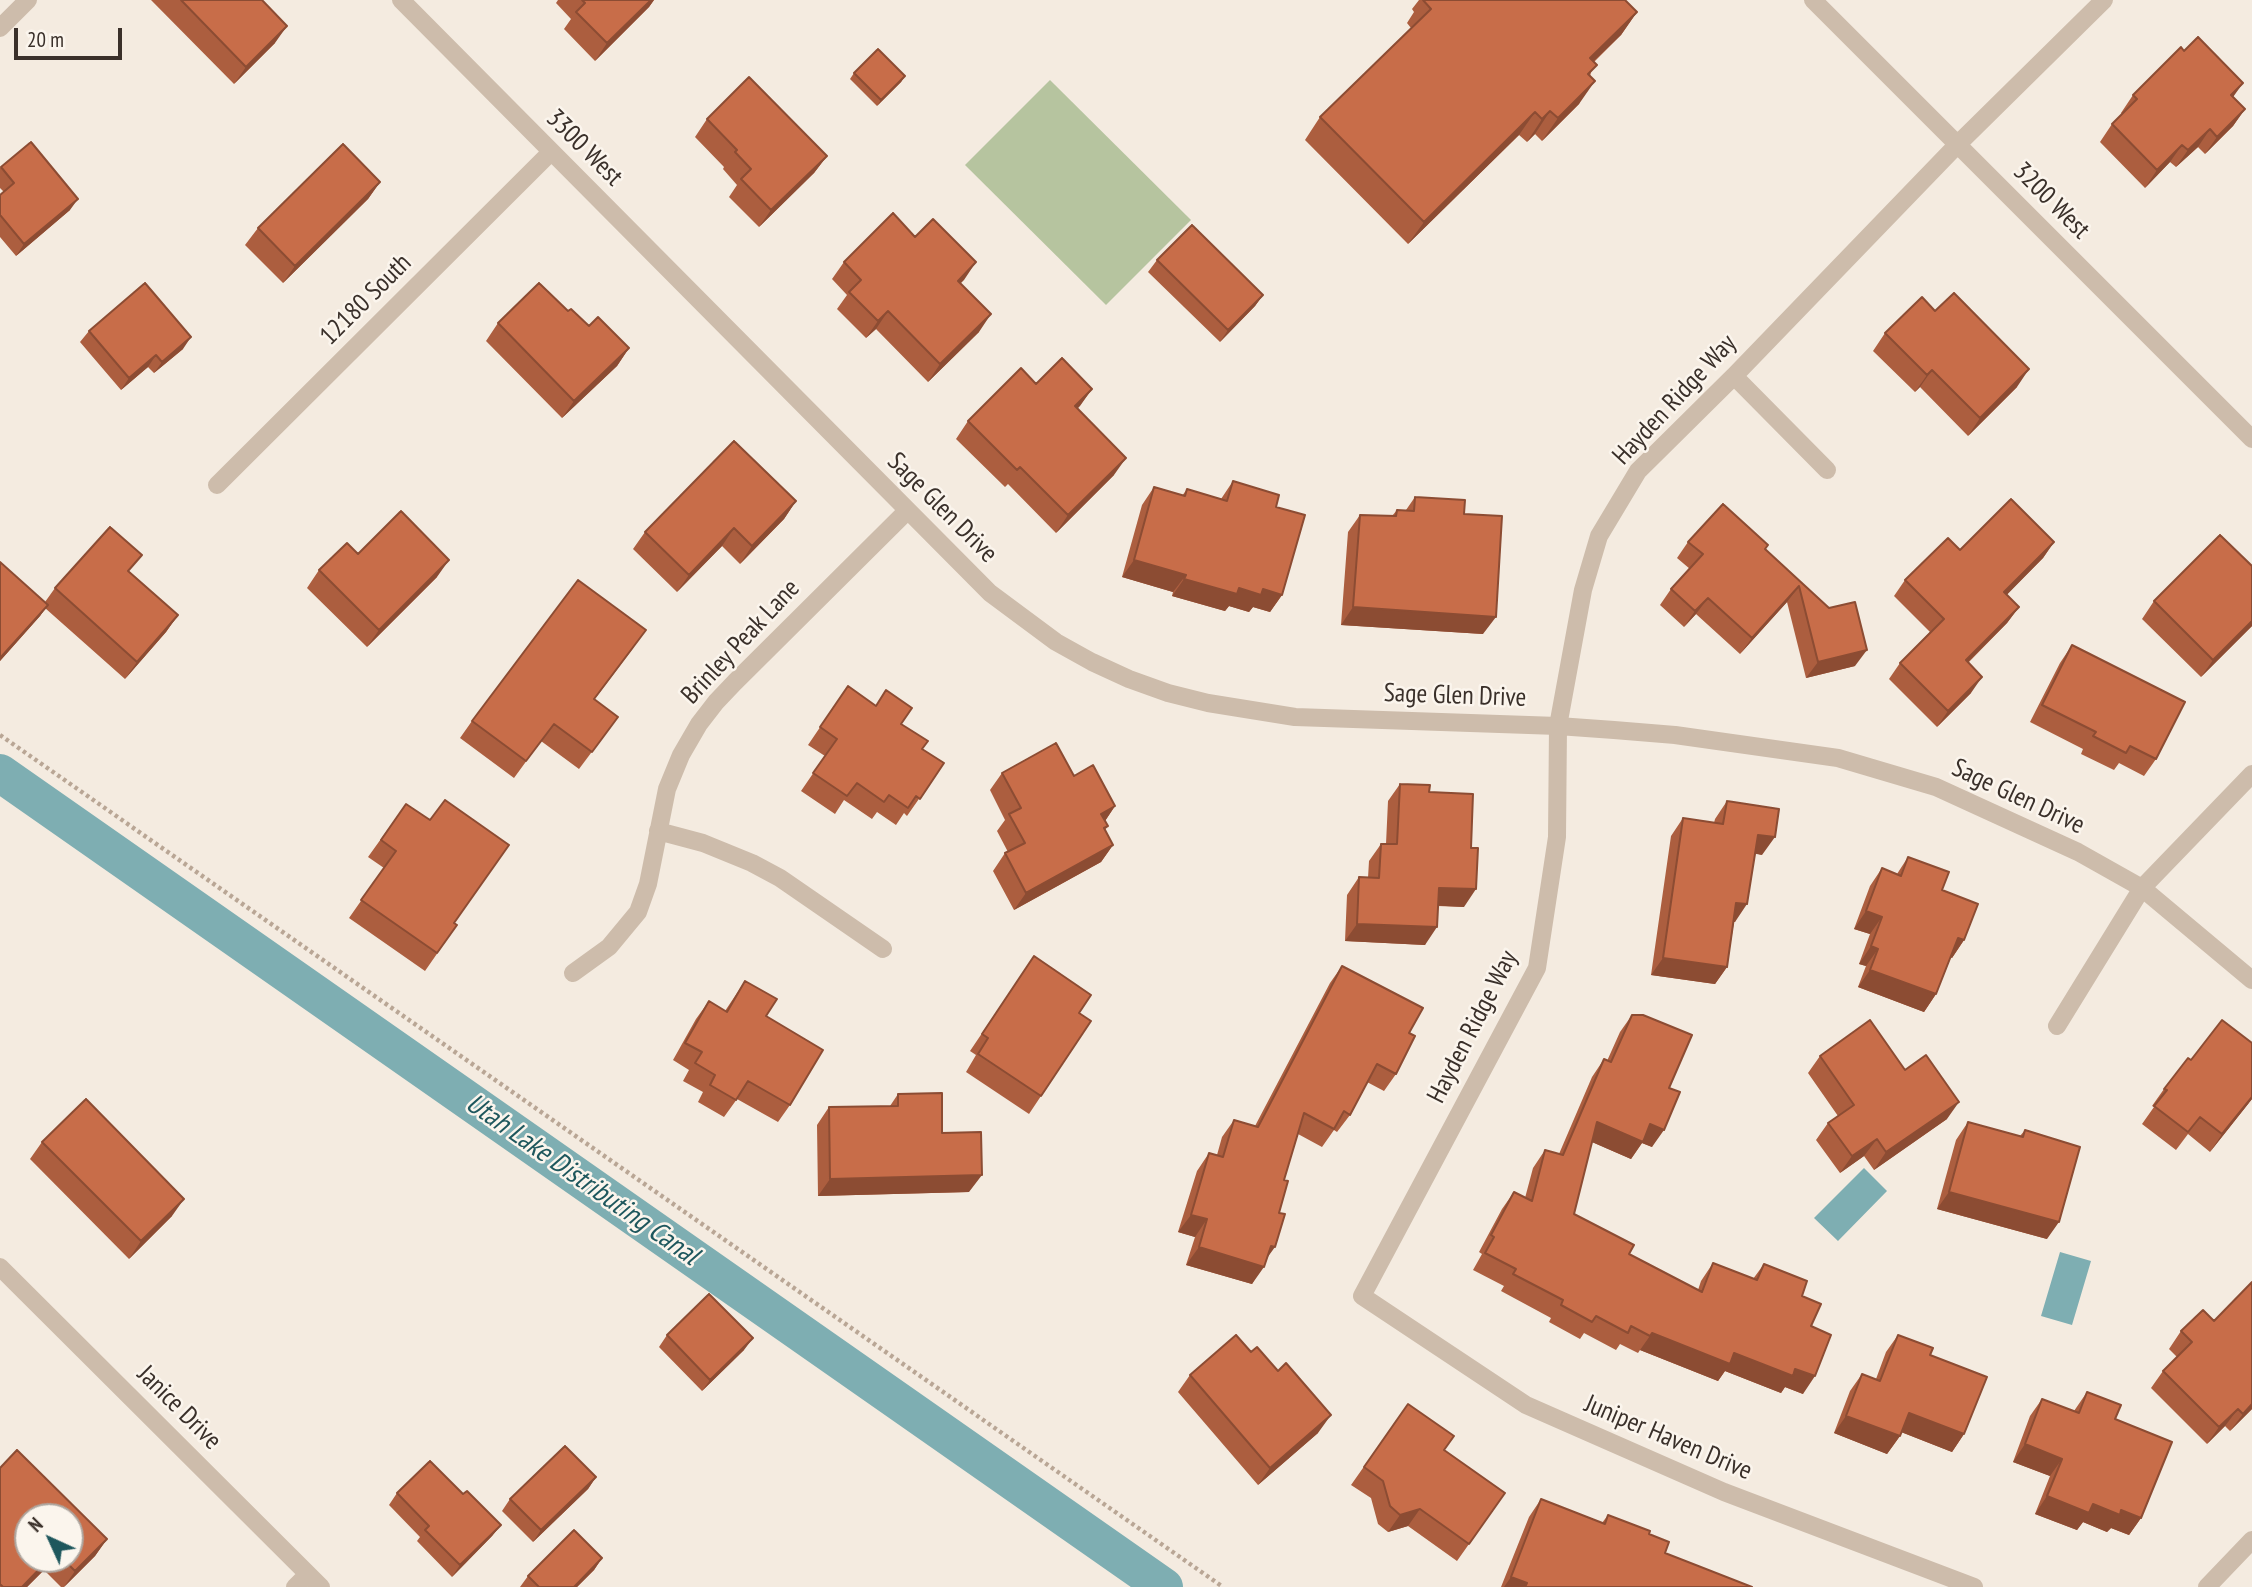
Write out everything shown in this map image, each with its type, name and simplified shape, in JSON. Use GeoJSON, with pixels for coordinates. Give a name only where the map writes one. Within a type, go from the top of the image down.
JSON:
{"type":"FeatureCollection","features":[{"type":"Feature","properties":{"kind":"street"},"geometry":{"type":"LineString","coordinates":[[0,28],[28,0]]}},
{"type":"Feature","properties":{"kind":"street","name":"3300 West"},"geometry":{"type":"LineString","coordinates":[[401,0],[731,333]]}},
{"type":"Feature","properties":{"kind":"street","name":"3200 West"},"geometry":{"type":"LineString","coordinates":[[1813,0],[2252,439]]}},
{"type":"Feature","properties":{"kind":"street","name":"Hayden Ridge Way"},"geometry":{"type":"LineString","coordinates":[[1362,1296],[1537,968],[1557,837],[1558,726],[1583,590],[1599,536],[1638,471],[1734,376],[1958,144],[2104,0]]}},
{"type":"Feature","properties":{"kind":"street","name":"12180 South"},"geometry":{"type":"LineString","coordinates":[[217,485],[551,152]]}},
{"type":"Feature","properties":{"kind":"street","name":"Sage Glen Drive"},"geometry":{"type":"LineString","coordinates":[[731,333],[990,593],[1033,627],[1092,662],[1129,679],[1208,703],[1295,717],[1558,726],[1675,735],[1838,758],[1936,787],[2078,852],[2142,888],[2252,980]]}},
{"type":"Feature","properties":{"kind":"street"},"geometry":{"type":"LineString","coordinates":[[1734,376],[1828,470]]}},
{"type":"Feature","properties":{"kind":"street","name":"Brinley Peak Lane"},"geometry":{"type":"LineString","coordinates":[[573,973],[609,947],[638,912],[648,884],[667,789],[681,755],[716,702],[908,511]]}},
{"type":"Feature","properties":{"kind":"street"},"geometry":{"type":"LineString","coordinates":[[2057,1026],[2142,888],[2252,774]]}},
{"type":"Feature","properties":{"kind":"street"},"geometry":{"type":"LineString","coordinates":[[658,831],[703,842],[752,863],[780,878],[883,949]]}},
{"type":"Feature","properties":{"kind":"street","name":"Janice Drive"},"geometry":{"type":"LineString","coordinates":[[0,1266],[308,1583]]}},
{"type":"Feature","properties":{"kind":"street","name":"Juniper Haven Drive"},"geometry":{"type":"LineString","coordinates":[[1362,1296],[1526,1405],[1724,1492],[1974,1587]]}},
{"type":"Feature","properties":{"kind":"street"},"geometry":{"type":"LineString","coordinates":[[2207,1587],[2252,1540]]}},
{"type":"Feature","properties":{"kind":"path"},"geometry":{"type":"LineString","coordinates":[[0,735],[1223,1587]]}},
{"type":"Feature","properties":{"kind":"green space"},"geometry":{"type":"Polygon","coordinates":[[[1050,80],[1191,220],[1106,305],[965,165],[1050,80]]]}},
{"type":"Feature","properties":{"kind":"water"},"geometry":{"type":"Polygon","coordinates":[[[1864,1168],[1887,1191],[1838,1241],[1814,1218],[1864,1168]]]}},
{"type":"Feature","properties":{"kind":"water"},"geometry":{"type":"Polygon","coordinates":[[[2060,1252],[2091,1261],[2072,1325],[2041,1316],[2060,1252]]]}},
{"type":"Feature","properties":{"kind":"building"},"geometry":{"type":"Polygon","coordinates":[[[181,0],[262,0],[287,26],[246,67],[181,0]]]}},
{"type":"Feature","properties":{"kind":"building"},"geometry":{"type":"Polygon","coordinates":[[[582,0],[651,0],[607,43],[576,12],[585,3],[582,0]]]}},
{"type":"Feature","properties":{"kind":"building"},"geometry":{"type":"Polygon","coordinates":[[[1423,0],[1625,0],[1637,12],[1590,58],[1597,65],[1588,74],[1595,81],[1558,118],[1550,111],[1542,119],[1535,112],[1424,222],[1320,117],[1431,9],[1423,0]]]}},
{"type":"Feature","properties":{"kind":"building"},"geometry":{"type":"Polygon","coordinates":[[[2198,37],[2243,83],[2231,95],[2245,109],[2217,137],[2210,129],[2188,150],[2182,145],[2157,170],[2112,124],[2137,99],[2133,95],[2181,47],[2184,51],[2198,37]]]}},
{"type":"Feature","properties":{"kind":"building"},"geometry":{"type":"Polygon","coordinates":[[[878,49],[905,76],[881,100],[854,73],[878,49]]]}},
{"type":"Feature","properties":{"kind":"building"},"geometry":{"type":"Polygon","coordinates":[[[749,77],[827,156],[771,210],[741,179],[751,169],[707,119],[749,77]]]}},
{"type":"Feature","properties":{"kind":"building"},"geometry":{"type":"Polygon","coordinates":[[[31,142],[78,199],[24,244],[0,215],[0,195],[14,183],[1,167],[31,142]]]}},
{"type":"Feature","properties":{"kind":"building"},"geometry":{"type":"Polygon","coordinates":[[[343,144],[380,182],[295,266],[258,228],[343,144]]]}},
{"type":"Feature","properties":{"kind":"building"},"geometry":{"type":"Polygon","coordinates":[[[893,213],[915,237],[933,219],[976,262],[958,281],[991,314],[940,364],[888,311],[878,321],[849,292],[861,280],[844,262],[893,213]]]}},
{"type":"Feature","properties":{"kind":"building"},"geometry":{"type":"Polygon","coordinates":[[[1192,225],[1263,295],[1228,330],[1157,260],[1192,225]]]}},
{"type":"Feature","properties":{"kind":"building"},"geometry":{"type":"Polygon","coordinates":[[[145,283],[191,337],[162,362],[156,355],[129,378],[89,331],[145,283]]]}},
{"type":"Feature","properties":{"kind":"building"},"geometry":{"type":"Polygon","coordinates":[[[539,283],[568,311],[571,309],[589,326],[598,317],[629,348],[574,401],[498,323],[539,283]]]}},
{"type":"Feature","properties":{"kind":"building"},"geometry":{"type":"Polygon","coordinates":[[[1954,293],[2029,369],[1980,418],[1932,370],[1927,375],[1885,333],[1922,297],[1935,311],[1954,293]]]}},
{"type":"Feature","properties":{"kind":"building"},"geometry":{"type":"Polygon","coordinates":[[[1062,358],[1092,389],[1075,406],[1126,458],[1068,515],[1020,467],[1017,470],[968,421],[1021,368],[1036,384],[1062,358]]]}},
{"type":"Feature","properties":{"kind":"building"},"geometry":{"type":"Polygon","coordinates":[[[734,441],[796,501],[752,546],[734,528],[689,575],[645,532],[734,441]]]}},
{"type":"Feature","properties":{"kind":"building"},"geometry":{"type":"Polygon","coordinates":[[[1233,481],[1279,495],[1276,507],[1305,515],[1282,595],[1263,589],[1261,595],[1239,588],[1237,594],[1184,579],[1186,575],[1134,560],[1154,487],[1185,496],[1187,489],[1227,501],[1233,481]]]}},
{"type":"Feature","properties":{"kind":"building"},"geometry":{"type":"Polygon","coordinates":[[[1415,497],[1465,500],[1464,514],[1502,516],[1496,617],[1353,607],[1360,515],[1396,516],[1397,510],[1414,511],[1415,497]]]}},
{"type":"Feature","properties":{"kind":"building"},"geometry":{"type":"Polygon","coordinates":[[[2011,499],[2054,542],[2004,592],[2019,607],[1966,660],[1982,677],[1948,711],[1900,663],[1944,619],[1905,580],[1948,538],[1960,550],[2011,499]]]}},
{"type":"Feature","properties":{"kind":"building"},"geometry":{"type":"Polygon","coordinates":[[[1723,504],[1768,545],[1765,549],[1829,608],[1855,602],[1867,650],[1818,662],[1799,586],[1752,638],[1708,598],[1695,611],[1671,589],[1703,554],[1688,542],[1723,504]]]}},
{"type":"Feature","properties":{"kind":"building"},"geometry":{"type":"Polygon","coordinates":[[[401,511],[449,560],[379,630],[319,570],[347,543],[358,554],[401,511]]]}},
{"type":"Feature","properties":{"kind":"building"},"geometry":{"type":"Polygon","coordinates":[[[110,527],[142,555],[128,571],[178,615],[137,662],[55,588],[110,527]]]}},
{"type":"Feature","properties":{"kind":"building"},"geometry":{"type":"Polygon","coordinates":[[[2220,535],[2252,566],[2252,621],[2213,660],[2154,601],[2220,535]]]}},
{"type":"Feature","properties":{"kind":"building"},"geometry":{"type":"Polygon","coordinates":[[[0,562],[48,605],[0,658],[0,562]]]}},
{"type":"Feature","properties":{"kind":"building"},"geometry":{"type":"Polygon","coordinates":[[[578,580],[646,630],[594,699],[618,717],[592,752],[554,724],[526,761],[472,721],[578,580]]]}},
{"type":"Feature","properties":{"kind":"building"},"geometry":{"type":"Polygon","coordinates":[[[2072,645],[2185,702],[2156,759],[2130,746],[2126,753],[2093,736],[2096,732],[2042,705],[2072,645]]]}},
{"type":"Feature","properties":{"kind":"building"},"geometry":{"type":"Polygon","coordinates":[[[848,686],[876,706],[886,690],[912,708],[901,724],[928,741],[922,749],[944,763],[920,799],[916,796],[908,808],[889,795],[884,802],[857,783],[847,796],[813,773],[837,739],[820,727],[848,686]]]}},
{"type":"Feature","properties":{"kind":"building"},"geometry":{"type":"Polygon","coordinates":[[[1056,743],[1074,776],[1093,765],[1115,806],[1101,814],[1108,826],[1104,828],[1113,845],[1026,893],[1005,853],[1025,843],[1009,814],[1021,808],[1002,773],[1056,743]]]}},
{"type":"Feature","properties":{"kind":"building"},"geometry":{"type":"Polygon","coordinates":[[[1400,784],[1430,785],[1429,792],[1473,794],[1471,848],[1478,848],[1476,889],[1439,888],[1437,927],[1357,924],[1359,877],[1379,878],[1381,844],[1397,844],[1400,784]]]}},
{"type":"Feature","properties":{"kind":"building"},"geometry":{"type":"Polygon","coordinates":[[[445,800],[509,845],[454,923],[457,925],[437,953],[361,900],[396,851],[381,840],[406,804],[430,820],[445,800]]]}},
{"type":"Feature","properties":{"kind":"building"},"geometry":{"type":"Polygon","coordinates":[[[1727,801],[1779,809],[1775,837],[1758,835],[1747,904],[1736,903],[1727,967],[1663,958],[1683,818],[1723,824],[1727,801]]]}},
{"type":"Feature","properties":{"kind":"building"},"geometry":{"type":"Polygon","coordinates":[[[1908,857],[1949,872],[1942,890],[1978,904],[1964,940],[1958,938],[1936,994],[1870,970],[1878,949],[1871,946],[1882,917],[1866,911],[1882,868],[1901,876],[1908,857]]]}},
{"type":"Feature","properties":{"kind":"building"},"geometry":{"type":"Polygon","coordinates":[[[1034,956],[1091,995],[1079,1013],[1091,1021],[1041,1096],[978,1054],[988,1038],[982,1034],[1034,956]]]}},
{"type":"Feature","properties":{"kind":"building"},"geometry":{"type":"Polygon","coordinates":[[[1342,966],[1423,1008],[1409,1033],[1415,1036],[1396,1074],[1377,1064],[1350,1115],[1344,1111],[1334,1129],[1304,1113],[1284,1180],[1288,1181],[1279,1213],[1285,1214],[1275,1247],[1271,1246],[1264,1267],[1199,1247],[1207,1219],[1191,1215],[1209,1153],[1223,1157],[1234,1120],[1258,1127],[1342,966]]]}},
{"type":"Feature","properties":{"kind":"building"},"geometry":{"type":"Polygon","coordinates":[[[745,981],[777,999],[766,1016],[823,1050],[790,1105],[748,1081],[736,1100],[710,1085],[715,1075],[695,1063],[702,1052],[685,1043],[709,1001],[727,1012],[745,981]]]}},
{"type":"Feature","properties":{"kind":"building"},"geometry":{"type":"Polygon","coordinates":[[[1632,1015],[1643,1015],[1692,1035],[1669,1088],[1680,1092],[1664,1130],[1650,1124],[1643,1142],[1597,1122],[1574,1214],[1634,1245],[1629,1254],[1702,1292],[1713,1263],[1757,1280],[1764,1264],[1807,1281],[1802,1296],[1821,1304],[1811,1326],[1831,1335],[1815,1376],[1795,1369],[1793,1376],[1734,1353],[1730,1364],[1652,1333],[1650,1336],[1631,1326],[1628,1333],[1596,1316],[1592,1322],[1561,1305],[1563,1300],[1513,1274],[1516,1269],[1485,1253],[1494,1237],[1491,1235],[1514,1192],[1532,1201],[1545,1150],[1563,1155],[1604,1059],[1611,1062],[1632,1015]]]}},
{"type":"Feature","properties":{"kind":"building"},"geometry":{"type":"Polygon","coordinates":[[[1870,1020],[1905,1070],[1926,1055],[1959,1102],[1886,1152],[1877,1139],[1852,1156],[1828,1123],[1854,1105],[1820,1056],[1870,1020]]]}},
{"type":"Feature","properties":{"kind":"building"},"geometry":{"type":"Polygon","coordinates":[[[2222,1020],[2252,1043],[2252,1097],[2222,1134],[2200,1117],[2188,1132],[2154,1106],[2188,1058],[2191,1060],[2222,1020]]]}},
{"type":"Feature","properties":{"kind":"building"},"geometry":{"type":"Polygon","coordinates":[[[942,1093],[942,1133],[981,1132],[982,1175],[830,1179],[829,1107],[898,1106],[898,1094],[942,1093]]]}},
{"type":"Feature","properties":{"kind":"building"},"geometry":{"type":"Polygon","coordinates":[[[86,1099],[184,1199],[141,1241],[42,1142],[86,1099]]]}},
{"type":"Feature","properties":{"kind":"building"},"geometry":{"type":"Polygon","coordinates":[[[1968,1122],[2023,1137],[2025,1130],[2080,1147],[2059,1222],[1949,1192],[1968,1122]]]}},
{"type":"Feature","properties":{"kind":"building"},"geometry":{"type":"Polygon","coordinates":[[[2252,1282],[2252,1404],[2243,1414],[2238,1409],[2219,1427],[2163,1371],[2192,1342],[2181,1331],[2203,1310],[2214,1321],[2252,1282]]]}},
{"type":"Feature","properties":{"kind":"building"},"geometry":{"type":"Polygon","coordinates":[[[709,1294],[753,1338],[710,1380],[667,1335],[709,1294]]]}},
{"type":"Feature","properties":{"kind":"building"},"geometry":{"type":"Polygon","coordinates":[[[1236,1335],[1251,1352],[1257,1347],[1278,1371],[1286,1363],[1331,1415],[1270,1468],[1190,1375],[1236,1335]]]}},
{"type":"Feature","properties":{"kind":"building"},"geometry":{"type":"Polygon","coordinates":[[[1898,1335],[1933,1348],[1930,1355],[1987,1377],[1964,1434],[1909,1413],[1900,1436],[1846,1416],[1862,1374],[1880,1381],[1898,1335]]]}},
{"type":"Feature","properties":{"kind":"building"},"geometry":{"type":"Polygon","coordinates":[[[2087,1392],[2121,1405],[2115,1419],[2172,1442],[2141,1518],[2121,1510],[2120,1515],[2093,1504],[2089,1513],[2047,1496],[2062,1459],[2025,1444],[2042,1399],[2079,1413],[2087,1392]]]}},
{"type":"Feature","properties":{"kind":"building"},"geometry":{"type":"Polygon","coordinates":[[[1408,1404],[1454,1436],[1444,1450],[1505,1493],[1469,1544],[1420,1509],[1400,1515],[1390,1506],[1383,1481],[1364,1467],[1408,1404]]]}},
{"type":"Feature","properties":{"kind":"building"},"geometry":{"type":"Polygon","coordinates":[[[565,1446],[596,1477],[541,1530],[510,1499],[565,1446]]]}},
{"type":"Feature","properties":{"kind":"building"},"geometry":{"type":"Polygon","coordinates":[[[17,1450],[71,1503],[14,1503],[14,1573],[36,1573],[22,1587],[3,1587],[0,1584],[0,1468],[17,1450]]]}},
{"type":"Feature","properties":{"kind":"building"},"geometry":{"type":"Polygon","coordinates":[[[430,1461],[463,1494],[467,1491],[501,1525],[460,1565],[425,1530],[429,1526],[397,1493],[430,1461]]]}},
{"type":"Feature","properties":{"kind":"building"},"geometry":{"type":"Polygon","coordinates":[[[1541,1499],[1605,1524],[1608,1515],[1650,1531],[1649,1534],[1669,1542],[1665,1553],[1752,1587],[1525,1587],[1527,1583],[1511,1577],[1541,1499]]]}},
{"type":"Feature","properties":{"kind":"building"},"geometry":{"type":"Polygon","coordinates":[[[84,1516],[107,1539],[84,1562],[84,1516]]]}},
{"type":"Feature","properties":{"kind":"building"},"geometry":{"type":"Polygon","coordinates":[[[574,1530],[602,1558],[574,1587],[539,1587],[528,1576],[574,1530]]]}},
{"type":"Feature","properties":{"kind":"waterway","name":"Utah Lake Distributing Canal"},"geometry":{"type":"LineString","coordinates":[[0,773],[1164,1587]]}}]}
